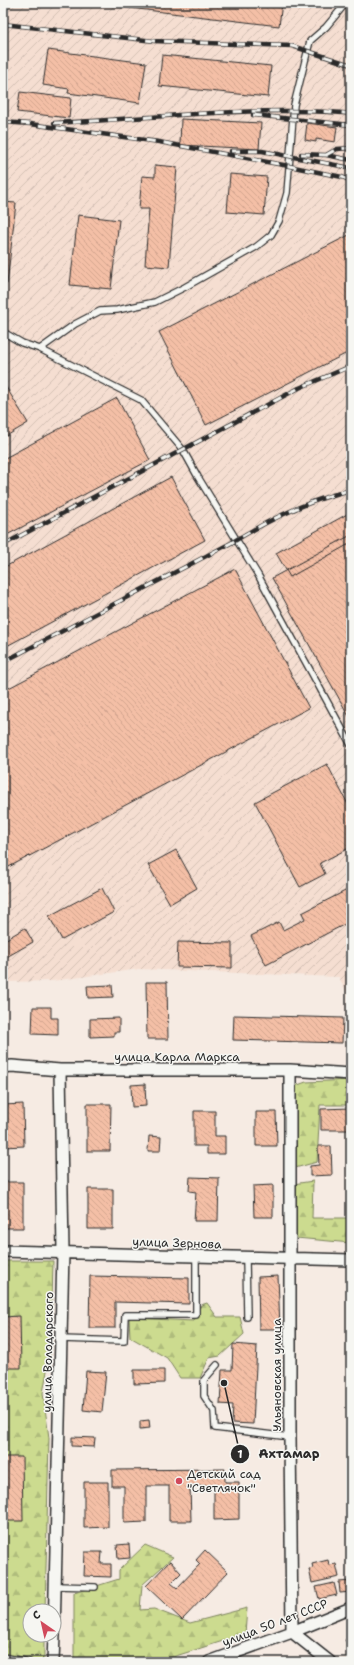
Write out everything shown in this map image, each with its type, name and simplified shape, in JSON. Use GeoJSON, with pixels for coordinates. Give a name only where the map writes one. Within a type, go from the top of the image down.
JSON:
{"type":"FeatureCollection","features":[{"type":"Feature","properties":{"kind":"street","name":"улица Карла Маркса"},"geometry":{"type":"LineString","coordinates":[[3,1067],[60,1070],[290,1070],[351,1074]]}},
{"type":"Feature","properties":{"kind":"street","name":"улица Володарского"},"geometry":{"type":"LineString","coordinates":[[55,1603],[63,1252],[60,1070]]}},
{"type":"Feature","properties":{"kind":"street","name":"Ульяновская улица"},"geometry":{"type":"LineString","coordinates":[[290,1070],[290,1437],[292,1632]]}},
{"type":"Feature","properties":{"kind":"street","name":"улица Зернова"},"geometry":{"type":"LineString","coordinates":[[3,1251],[290,1260],[351,1260]]}},
{"type":"Feature","properties":{"kind":"street","name":"улица 50 лет СССР"},"geometry":{"type":"LineString","coordinates":[[209,1662],[292,1632],[351,1608]]}},
{"type":"Feature","properties":{"kind":"street"},"geometry":{"type":"LineString","coordinates":[[292,1632],[330,1662]]}},
{"type":"Feature","properties":{"kind":"street","name":"улица Володарского"},"geometry":{"type":"LineString","coordinates":[[53,1662],[54,1643]]}},
{"type":"Feature","properties":{"kind":"lane"},"geometry":{"type":"LineString","coordinates":[[40,349],[75,324],[100,312],[155,302],[256,247],[271,234],[279,221],[287,193],[294,105],[310,41],[326,27],[346,3]]}},
{"type":"Feature","properties":{"kind":"lane"},"geometry":{"type":"LineString","coordinates":[[3,332],[22,343],[40,349],[141,400],[183,450],[258,575],[351,745]]}},
{"type":"Feature","properties":{"kind":"lane"},"geometry":{"type":"LineString","coordinates":[[61,1339],[124,1341],[125,1315],[196,1315],[196,1256]]}},
{"type":"Feature","properties":{"kind":"lane"},"geometry":{"type":"LineString","coordinates":[[246,1258],[247,1317]]}},
{"type":"Feature","properties":{"kind":"lane"},"geometry":{"type":"LineString","coordinates":[[217,1365],[204,1380],[204,1396],[214,1411],[215,1428],[290,1437]]}},
{"type":"Feature","properties":{"kind":"lane"},"geometry":{"type":"LineString","coordinates":[[55,1586],[95,1587]]}},
{"type":"Feature","properties":{"kind":"lane"},"geometry":{"type":"LineString","coordinates":[[3,1657],[29,1662]]}},
{"type":"Feature","properties":{"kind":"shaded area"},"geometry":{"type":"Polygon","coordinates":[[[3,3],[351,3],[351,1001],[339,977],[139,969],[52,981],[3,982],[3,3]]]}},
{"type":"Feature","properties":{"kind":"green space"},"geometry":{"type":"Polygon","coordinates":[[[351,1080],[351,1105],[320,1105],[317,1162],[295,1168],[295,1086],[306,1082],[351,1080]]]}},
{"type":"Feature","properties":{"kind":"green space"},"geometry":{"type":"Polygon","coordinates":[[[313,1181],[312,1218],[351,1218],[351,1243],[296,1238],[293,1184],[313,1181]]]}},
{"type":"Feature","properties":{"kind":"green space"},"geometry":{"type":"Polygon","coordinates":[[[3,1261],[53,1261],[51,1349],[43,1393],[49,1438],[45,1603],[22,1603],[22,1643],[44,1643],[44,1662],[3,1662],[3,1261]]]}},
{"type":"Feature","properties":{"kind":"green space"},"geometry":{"type":"Polygon","coordinates":[[[207,1303],[217,1317],[240,1317],[244,1334],[220,1356],[209,1358],[200,1378],[180,1378],[167,1358],[130,1337],[129,1318],[194,1321],[201,1305],[207,1303]]]}},
{"type":"Feature","properties":{"kind":"green space"},"geometry":{"type":"Polygon","coordinates":[[[145,1545],[173,1557],[142,1585],[140,1610],[154,1609],[190,1623],[247,1608],[245,1634],[157,1662],[74,1662],[74,1593],[119,1579],[119,1570],[145,1545]]]}},
{"type":"Feature","properties":{"kind":"building"},"geometry":{"type":"Polygon","coordinates":[[[88,3],[282,3],[279,26],[88,3]]]}},
{"type":"Feature","properties":{"kind":"building"},"geometry":{"type":"Polygon","coordinates":[[[48,50],[146,63],[140,103],[68,93],[69,89],[43,85],[48,50]]]}},
{"type":"Feature","properties":{"kind":"building"},"geometry":{"type":"Polygon","coordinates":[[[162,55],[271,66],[268,97],[159,86],[162,55]]]}},
{"type":"Feature","properties":{"kind":"building"},"geometry":{"type":"Polygon","coordinates":[[[20,92],[71,98],[69,118],[17,112],[20,92]]]}},
{"type":"Feature","properties":{"kind":"building"},"geometry":{"type":"Polygon","coordinates":[[[181,119],[261,123],[259,149],[180,145],[181,119]]]}},
{"type":"Feature","properties":{"kind":"building"},"geometry":{"type":"Polygon","coordinates":[[[307,123],[337,127],[335,142],[316,139],[316,142],[305,140],[307,123]]]}},
{"type":"Feature","properties":{"kind":"building"},"geometry":{"type":"Polygon","coordinates":[[[155,165],[177,167],[169,267],[145,265],[149,209],[139,209],[142,176],[155,177],[155,165]]]}},
{"type":"Feature","properties":{"kind":"building"},"geometry":{"type":"Polygon","coordinates":[[[230,174],[267,177],[264,215],[227,212],[230,174]]]}},
{"type":"Feature","properties":{"kind":"building"},"geometry":{"type":"Polygon","coordinates":[[[3,202],[16,203],[7,284],[3,283],[3,202]]]}},
{"type":"Feature","properties":{"kind":"building"},"geometry":{"type":"Polygon","coordinates":[[[78,215],[119,220],[111,289],[70,285],[78,215]]]}},
{"type":"Feature","properties":{"kind":"building"},"geometry":{"type":"Polygon","coordinates":[[[351,234],[351,351],[206,425],[159,332],[351,234]]]}},
{"type":"Feature","properties":{"kind":"building"},"geometry":{"type":"Polygon","coordinates":[[[3,382],[28,423],[3,438],[3,382]]]}},
{"type":"Feature","properties":{"kind":"building"},"geometry":{"type":"Polygon","coordinates":[[[117,398],[150,460],[3,537],[3,459],[117,398]]]}},
{"type":"Feature","properties":{"kind":"building"},"geometry":{"type":"Polygon","coordinates":[[[171,477],[205,540],[3,648],[3,568],[171,477]]]}},
{"type":"Feature","properties":{"kind":"building"},"geometry":{"type":"Polygon","coordinates":[[[351,512],[351,543],[290,577],[276,553],[351,512]]]}},
{"type":"Feature","properties":{"kind":"building"},"geometry":{"type":"Polygon","coordinates":[[[351,535],[351,720],[272,578],[351,535]]]}},
{"type":"Feature","properties":{"kind":"building"},"geometry":{"type":"Polygon","coordinates":[[[235,569],[309,708],[3,870],[3,691],[235,569]]]}},
{"type":"Feature","properties":{"kind":"building"},"geometry":{"type":"Polygon","coordinates":[[[327,764],[351,810],[351,847],[320,863],[325,874],[300,887],[255,802],[327,764]]]}},
{"type":"Feature","properties":{"kind":"building"},"geometry":{"type":"Polygon","coordinates":[[[176,850],[197,888],[170,904],[148,865],[176,850]]]}},
{"type":"Feature","properties":{"kind":"building"},"geometry":{"type":"Polygon","coordinates":[[[102,888],[114,912],[62,940],[49,916],[102,888]]]}},
{"type":"Feature","properties":{"kind":"building"},"geometry":{"type":"Polygon","coordinates":[[[351,888],[351,921],[266,965],[251,936],[279,922],[283,930],[305,919],[302,913],[351,888]]]}},
{"type":"Feature","properties":{"kind":"building"},"geometry":{"type":"Polygon","coordinates":[[[25,928],[33,942],[3,959],[3,941],[25,928]]]}},
{"type":"Feature","properties":{"kind":"building"},"geometry":{"type":"Polygon","coordinates":[[[178,942],[232,943],[232,968],[177,967],[178,942]]]}},
{"type":"Feature","properties":{"kind":"building"},"geometry":{"type":"Polygon","coordinates":[[[351,974],[351,986],[347,976],[351,974]]]}},
{"type":"Feature","properties":{"kind":"building"},"geometry":{"type":"Polygon","coordinates":[[[146,982],[167,982],[168,1039],[147,1039],[146,982]]]}},
{"type":"Feature","properties":{"kind":"building"},"geometry":{"type":"Polygon","coordinates":[[[112,985],[113,997],[88,998],[87,986],[112,985]]]}},
{"type":"Feature","properties":{"kind":"building"},"geometry":{"type":"Polygon","coordinates":[[[3,1003],[4,1003],[3,1037],[3,1003]]]}},
{"type":"Feature","properties":{"kind":"building"},"geometry":{"type":"Polygon","coordinates":[[[33,1007],[51,1007],[51,1018],[58,1018],[58,1035],[32,1034],[33,1007]]]}},
{"type":"Feature","properties":{"kind":"building"},"geometry":{"type":"Polygon","coordinates":[[[234,1015],[343,1018],[342,1043],[233,1040],[234,1015]]]}},
{"type":"Feature","properties":{"kind":"building"},"geometry":{"type":"Polygon","coordinates":[[[119,1018],[119,1032],[114,1032],[114,1036],[90,1037],[90,1019],[119,1018]]]}},
{"type":"Feature","properties":{"kind":"building"},"geometry":{"type":"Polygon","coordinates":[[[145,1084],[146,1106],[132,1107],[131,1085],[145,1084]]]}},
{"type":"Feature","properties":{"kind":"building"},"geometry":{"type":"Polygon","coordinates":[[[23,1104],[24,1146],[3,1147],[3,1105],[23,1104]]]}},
{"type":"Feature","properties":{"kind":"building"},"geometry":{"type":"Polygon","coordinates":[[[87,1104],[111,1104],[110,1151],[87,1151],[87,1104]]]}},
{"type":"Feature","properties":{"kind":"building"},"geometry":{"type":"Polygon","coordinates":[[[351,1108],[351,1130],[321,1130],[321,1109],[351,1108]]]}},
{"type":"Feature","properties":{"kind":"building"},"geometry":{"type":"Polygon","coordinates":[[[194,1111],[215,1111],[215,1136],[225,1136],[225,1154],[207,1154],[207,1146],[194,1146],[194,1111]]]}},
{"type":"Feature","properties":{"kind":"building"},"geometry":{"type":"Polygon","coordinates":[[[256,1112],[276,1112],[277,1146],[256,1146],[256,1112]]]}},
{"type":"Feature","properties":{"kind":"building"},"geometry":{"type":"Polygon","coordinates":[[[149,1136],[161,1137],[160,1151],[148,1151],[149,1136]]]}},
{"type":"Feature","properties":{"kind":"building"},"geometry":{"type":"Polygon","coordinates":[[[318,1146],[331,1146],[332,1175],[310,1176],[310,1166],[319,1165],[318,1146]]]}},
{"type":"Feature","properties":{"kind":"building"},"geometry":{"type":"Polygon","coordinates":[[[190,1177],[219,1178],[218,1221],[194,1221],[196,1192],[189,1191],[190,1177]]]}},
{"type":"Feature","properties":{"kind":"building"},"geometry":{"type":"Polygon","coordinates":[[[3,1182],[23,1182],[23,1228],[3,1228],[3,1182]]]}},
{"type":"Feature","properties":{"kind":"building"},"geometry":{"type":"Polygon","coordinates":[[[273,1185],[273,1217],[254,1217],[253,1186],[273,1185]]]}},
{"type":"Feature","properties":{"kind":"building"},"geometry":{"type":"Polygon","coordinates":[[[88,1189],[113,1189],[113,1229],[88,1229],[88,1189]]]}},
{"type":"Feature","properties":{"kind":"building"},"geometry":{"type":"Polygon","coordinates":[[[90,1276],[189,1278],[189,1304],[115,1302],[115,1328],[89,1328],[90,1276]]]}},
{"type":"Feature","properties":{"kind":"building"},"geometry":{"type":"Polygon","coordinates":[[[278,1276],[280,1329],[259,1329],[258,1277],[278,1276]]]}},
{"type":"Feature","properties":{"kind":"building"},"geometry":{"type":"Polygon","coordinates":[[[20,1316],[21,1368],[3,1368],[3,1317],[20,1316]]]}},
{"type":"Feature","properties":{"kind":"building"},"geometry":{"type":"Polygon","coordinates":[[[233,1344],[257,1346],[253,1424],[232,1423],[233,1405],[220,1404],[222,1370],[232,1370],[233,1344]]]}},
{"type":"Feature","properties":{"kind":"building"},"geometry":{"type":"Polygon","coordinates":[[[134,1370],[164,1370],[164,1383],[134,1384],[134,1370]]]}},
{"type":"Feature","properties":{"kind":"building"},"geometry":{"type":"Polygon","coordinates":[[[86,1371],[106,1372],[102,1412],[83,1410],[86,1371]]]}},
{"type":"Feature","properties":{"kind":"building"},"geometry":{"type":"Polygon","coordinates":[[[149,1420],[150,1428],[140,1429],[140,1421],[149,1420]]]}},
{"type":"Feature","properties":{"kind":"building"},"geometry":{"type":"Polygon","coordinates":[[[72,1437],[95,1438],[94,1447],[72,1446],[72,1437]]]}},
{"type":"Feature","properties":{"kind":"building"},"geometry":{"type":"Polygon","coordinates":[[[3,1457],[22,1457],[23,1521],[3,1521],[3,1457]]]}},
{"type":"Feature","properties":{"kind":"building"},"geometry":{"type":"Polygon","coordinates":[[[225,1469],[225,1482],[239,1482],[239,1519],[214,1520],[214,1486],[190,1486],[191,1521],[169,1521],[169,1486],[146,1486],[146,1522],[124,1523],[124,1486],[112,1486],[112,1470],[225,1469]]]}},
{"type":"Feature","properties":{"kind":"building"},"geometry":{"type":"Polygon","coordinates":[[[84,1482],[108,1482],[108,1527],[84,1528],[84,1482]]]}},
{"type":"Feature","properties":{"kind":"building"},"geometry":{"type":"Polygon","coordinates":[[[129,1544],[130,1558],[118,1559],[117,1545],[129,1544]]]}},
{"type":"Feature","properties":{"kind":"building"},"geometry":{"type":"Polygon","coordinates":[[[205,1550],[228,1572],[182,1620],[146,1586],[170,1561],[181,1573],[171,1583],[177,1588],[200,1564],[196,1560],[205,1550]]]}},
{"type":"Feature","properties":{"kind":"building"},"geometry":{"type":"Polygon","coordinates":[[[85,1552],[102,1552],[101,1564],[111,1564],[111,1577],[84,1576],[85,1552]]]}},
{"type":"Feature","properties":{"kind":"building"},"geometry":{"type":"Polygon","coordinates":[[[328,1560],[329,1565],[336,1564],[339,1577],[312,1583],[309,1569],[313,1568],[312,1564],[328,1560]]]}},
{"type":"Feature","properties":{"kind":"building"},"geometry":{"type":"Polygon","coordinates":[[[351,1581],[351,1592],[340,1593],[339,1582],[351,1581]]]}},
{"type":"Feature","properties":{"kind":"building"},"geometry":{"type":"Polygon","coordinates":[[[334,1583],[337,1595],[319,1599],[316,1587],[334,1583]]]}},
{"type":"Feature","properties":{"kind":"building"},"geometry":{"type":"Polygon","coordinates":[[[351,1636],[351,1649],[345,1640],[351,1636]]]}},
{"type":"Feature","properties":{"kind":"railway"},"geometry":{"type":"LineString","coordinates":[[3,24],[154,41],[292,46],[351,65]]}},
{"type":"Feature","properties":{"kind":"railway"},"geometry":{"type":"LineString","coordinates":[[54,123],[258,111],[319,111],[351,114]]}},
{"type":"Feature","properties":{"kind":"railway"},"geometry":{"type":"LineString","coordinates":[[253,115],[351,125]]}},
{"type":"Feature","properties":{"kind":"railway"},"geometry":{"type":"LineString","coordinates":[[3,122],[30,124],[159,142],[289,166],[342,177],[351,181]]}},
{"type":"Feature","properties":{"kind":"railway"},"geometry":{"type":"LineString","coordinates":[[326,155],[337,149],[351,148]]}},
{"type":"Feature","properties":{"kind":"railway"},"geometry":{"type":"LineString","coordinates":[[231,151],[262,151],[351,168]]}},
{"type":"Feature","properties":{"kind":"railway"},"geometry":{"type":"LineString","coordinates":[[301,154],[326,155],[351,160]]}},
{"type":"Feature","properties":{"kind":"railway"},"geometry":{"type":"LineString","coordinates":[[3,545],[299,388],[351,366]]}},
{"type":"Feature","properties":{"kind":"railway"},"geometry":{"type":"LineString","coordinates":[[3,662],[231,543],[259,526],[304,505],[351,490]]}},
{"type":"Feature","properties":{"kind":"place","name":"Ахтамар"},"geometry":{"type":"Point","coordinates":[224,1383]}},
{"type":"Feature","properties":{"kind":"place","name":"Детский сад \"Светлячок\""},"geometry":{"type":"Point","coordinates":[179,1481]}}]}
